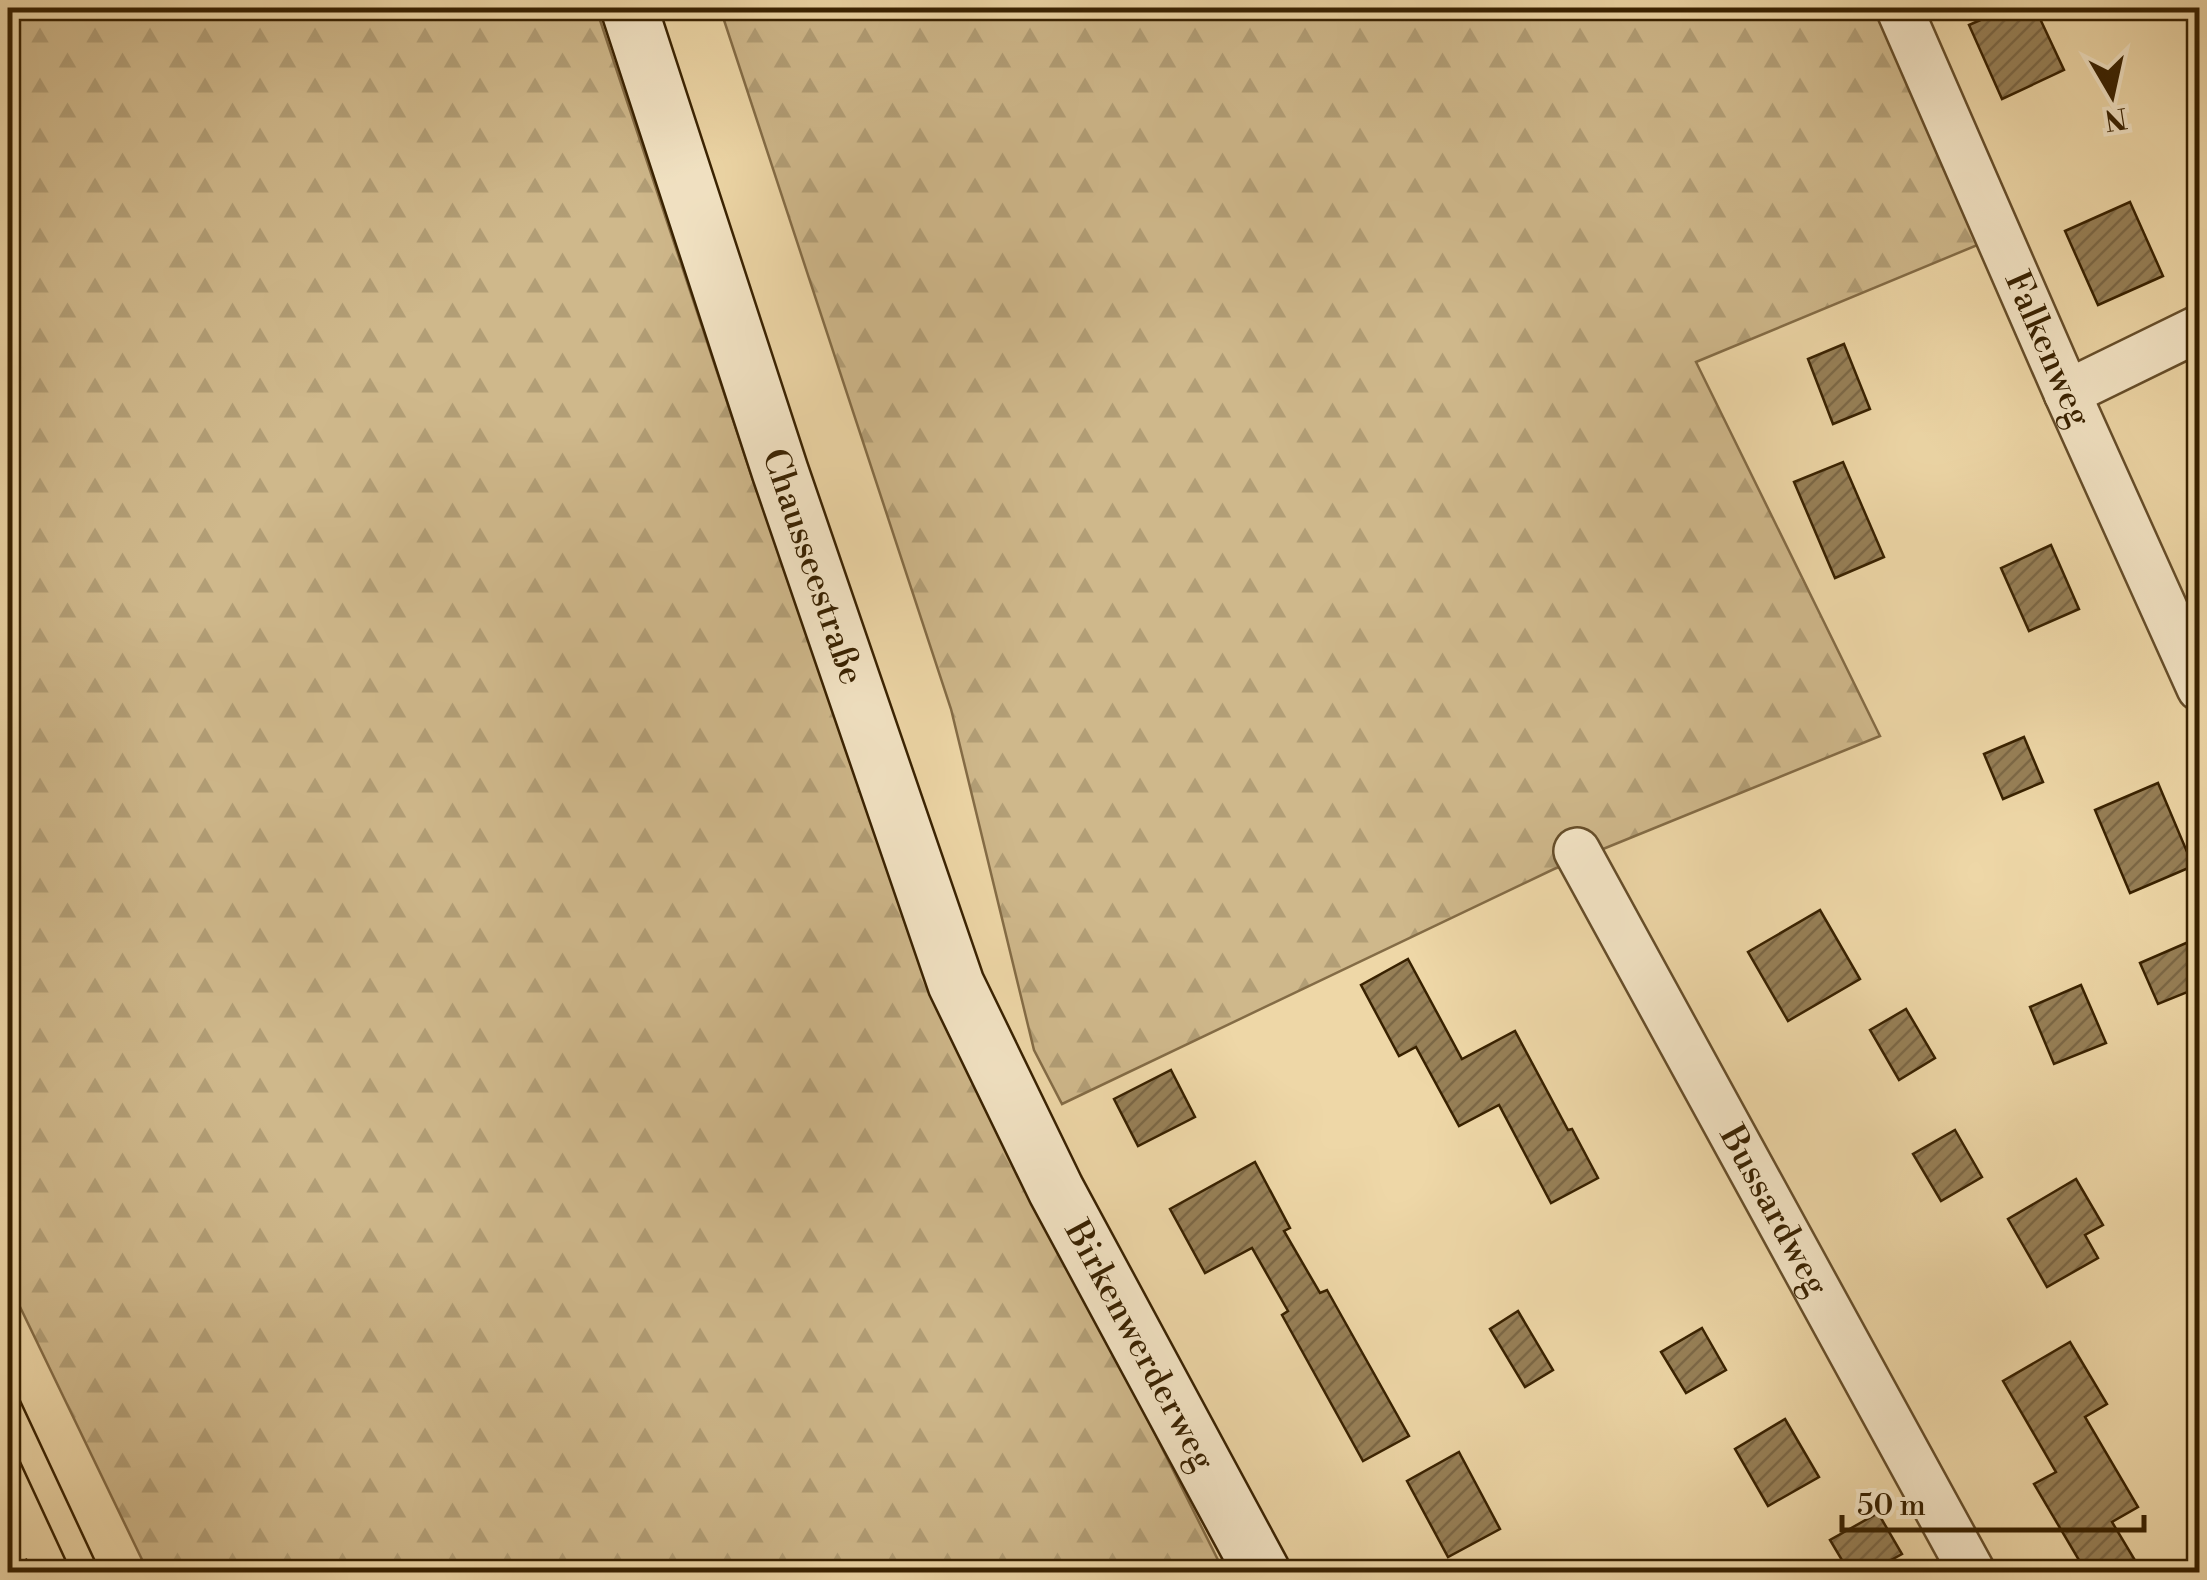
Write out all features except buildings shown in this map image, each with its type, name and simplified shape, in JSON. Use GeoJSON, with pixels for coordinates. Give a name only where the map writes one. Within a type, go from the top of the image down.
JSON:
{"type":"FeatureCollection","features":[{"type":"Feature","properties":{"kind":"street","name":"Chausseestraße"},"geometry":{"type":"LineString","coordinates":[[629,8],[780,471],[949,966],[1019,1116]]}},
{"type":"Feature","properties":{"kind":"street","name":"Falkenweg"},"geometry":{"type":"LineString","coordinates":[[1900,8],[2067,394],[2200,688]]}},
{"type":"Feature","properties":{"kind":"street"},"geometry":{"type":"LineString","coordinates":[[2067,394],[2200,328]]}},
{"type":"Feature","properties":{"kind":"street","name":"Bussardweg"},"geometry":{"type":"LineString","coordinates":[[1577,850],[1972,1572]]}},
{"type":"Feature","properties":{"kind":"street","name":"Birkenwerderweg"},"geometry":{"type":"LineString","coordinates":[[1019,1116],[1262,1572]]}},
{"type":"Feature","properties":{"kind":"green space"},"geometry":{"type":"Polygon","coordinates":[[[8,8],[596,8],[754,483],[938,1000],[1224,1572],[148,1572],[8,1282],[8,8]]]}},
{"type":"Feature","properties":{"kind":"green space"},"geometry":{"type":"Polygon","coordinates":[[[720,8],[1899,8],[1999,236],[1696,362],[1880,736],[1554,869],[1062,1104],[1034,1050],[951,709],[720,8]]]}},
{"type":"Feature","properties":{"kind":"tram line"},"geometry":{"type":"LineString","coordinates":[[8,1375],[100,1572]]}},
{"type":"Feature","properties":{"kind":"tram line"},"geometry":{"type":"LineString","coordinates":[[8,1436],[71,1572]]}},
{"type":"Feature","properties":{"kind":"railway"},"geometry":{"type":"LineString","coordinates":[[8,1527],[29,1572]]}}]}
